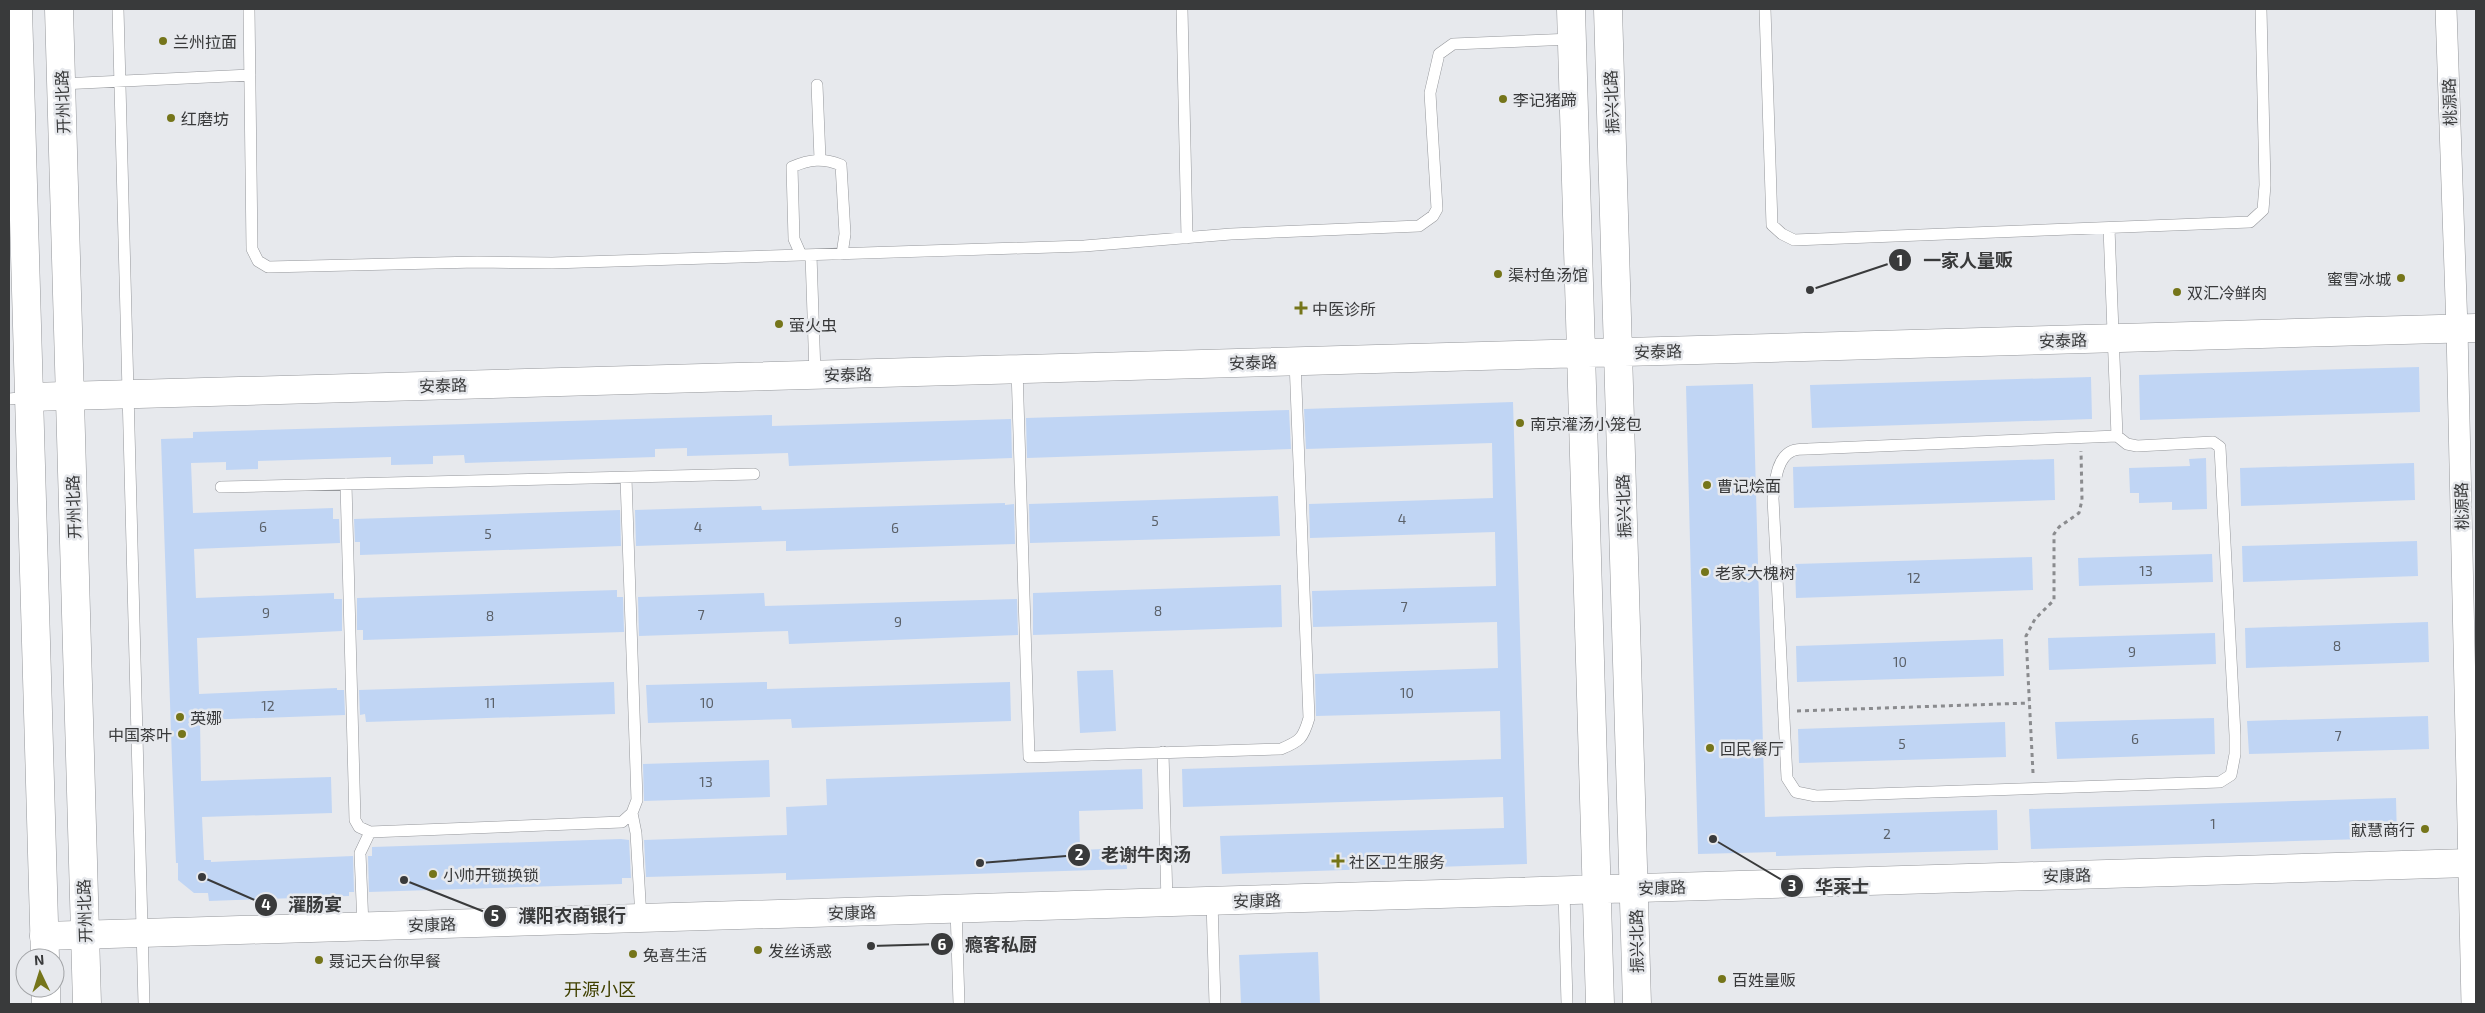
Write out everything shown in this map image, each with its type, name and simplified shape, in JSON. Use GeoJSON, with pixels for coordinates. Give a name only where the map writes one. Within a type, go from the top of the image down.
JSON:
{"type":"FeatureCollection","features":[{"type":"Feature","properties":{"kind":"street"},"geometry":{"type":"LineString","coordinates":[[18,9],[19,398],[45,947]]}},
{"type":"Feature","properties":{"kind":"street","name":"开州北路"},"geometry":{"type":"LineString","coordinates":[[59,9],[87,1004]]}},
{"type":"Feature","properties":{"kind":"street"},"geometry":{"type":"LineString","coordinates":[[1571,9],[1600,1004]]}},
{"type":"Feature","properties":{"kind":"street","name":"振兴北路"},"geometry":{"type":"LineString","coordinates":[[1608,9],[1637,1004]]}},
{"type":"Feature","properties":{"kind":"street","name":"桃源路"},"geometry":{"type":"LineString","coordinates":[[2446,9],[2467,329],[2472,1004]]}},
{"type":"Feature","properties":{"kind":"street","name":"安泰路"},"geometry":{"type":"LineString","coordinates":[[19,398],[128,393],[2467,329]]}},
{"type":"Feature","properties":{"kind":"street","name":"安康路"},"geometry":{"type":"LineString","coordinates":[[45,947],[84,934],[2470,863]]}},
{"type":"Feature","properties":{"kind":"lane"},"geometry":{"type":"LineString","coordinates":[[118,9],[144,1004]]}},
{"type":"Feature","properties":{"kind":"lane"},"geometry":{"type":"LineString","coordinates":[[249,9],[252,249],[258,262],[268,267],[477,262],[552,263],[1084,246],[1187,238],[1419,226],[1433,216],[1437,209],[1430,93],[1439,54],[1453,44],[1572,39]]}},
{"type":"Feature","properties":{"kind":"lane"},"geometry":{"type":"LineString","coordinates":[[1182,9],[1187,238]]}},
{"type":"Feature","properties":{"kind":"lane"},"geometry":{"type":"LineString","coordinates":[[1765,9],[1772,225],[1782,234],[1794,240],[2250,222],[2263,210],[2266,185],[2261,9]]}},
{"type":"Feature","properties":{"kind":"lane"},"geometry":{"type":"LineString","coordinates":[[61,84],[250,75]]}},
{"type":"Feature","properties":{"kind":"lane"},"geometry":{"type":"LineString","coordinates":[[817,85],[820,159]]}},
{"type":"Feature","properties":{"kind":"lane"},"geometry":{"type":"LineString","coordinates":[[815,374],[806,255],[794,239],[792,167],[805,161],[820,159],[841,165],[845,234],[842,254]]}},
{"type":"Feature","properties":{"kind":"lane"},"geometry":{"type":"LineString","coordinates":[[2110,228],[2117,436]]}},
{"type":"Feature","properties":{"kind":"lane"},"geometry":{"type":"LineString","coordinates":[[1017,369],[1029,757],[1280,749],[1298,742],[1304,734],[1308,718],[1295,361]]}},
{"type":"Feature","properties":{"kind":"lane"},"geometry":{"type":"LineString","coordinates":[[2117,436],[2127,444],[2137,446],[2212,442],[2220,447],[2235,735],[2235,754],[2231,775],[2220,782],[1816,796],[1796,792],[1787,778],[1773,498],[1779,468],[1791,451],[2081,438],[2117,436]]}},
{"type":"Feature","properties":{"kind":"lane"},"geometry":{"type":"LineString","coordinates":[[221,487],[754,474]]}},
{"type":"Feature","properties":{"kind":"lane"},"geometry":{"type":"LineString","coordinates":[[346,484],[355,820],[359,828],[370,832],[622,822],[632,813],[637,800],[626,478]]}},
{"type":"Feature","properties":{"kind":"lane"},"geometry":{"type":"LineString","coordinates":[[1162,752],[1167,902]]}},
{"type":"Feature","properties":{"kind":"lane"},"geometry":{"type":"LineString","coordinates":[[632,813],[636,833],[641,918]]}},
{"type":"Feature","properties":{"kind":"lane"},"geometry":{"type":"LineString","coordinates":[[362,926],[360,853],[370,832]]}},
{"type":"Feature","properties":{"kind":"lane"},"geometry":{"type":"LineString","coordinates":[[1564,890],[1567,1004]]}},
{"type":"Feature","properties":{"kind":"lane"},"geometry":{"type":"LineString","coordinates":[[1212,901],[1214,1004]]}},
{"type":"Feature","properties":{"kind":"lane"},"geometry":{"type":"LineString","coordinates":[[956,908],[959,1004]]}},
{"type":"Feature","properties":{"kind":"path"},"geometry":{"type":"LineString","coordinates":[[2034,789],[2026,636],[2035,619],[2054,600],[2054,534],[2059,527],[2079,513],[2082,500],[2081,438]]}},
{"type":"Feature","properties":{"kind":"path"},"geometry":{"type":"LineString","coordinates":[[1784,711],[2029,703]]}},
{"type":"Feature","properties":{"kind":"building"},"geometry":{"type":"Polygon","coordinates":[[[2419,367],[2420,412],[2140,420],[2139,375],[2419,367]]]}},
{"type":"Feature","properties":{"kind":"building"},"geometry":{"type":"Polygon","coordinates":[[[2091,377],[2092,419],[1812,428],[1810,385],[2091,377]]]}},
{"type":"Feature","properties":{"kind":"building"},"geometry":{"type":"Polygon","coordinates":[[[1753,384],[1765,817],[1997,810],[1998,850],[1776,856],[1776,852],[1698,854],[1686,386],[1753,384]]]}},
{"type":"Feature","properties":{"kind":"building"},"geometry":{"type":"Polygon","coordinates":[[[1513,402],[1527,864],[1222,874],[1220,836],[1504,828],[1503,797],[1183,807],[1182,769],[1501,759],[1500,711],[1316,716],[1315,674],[1498,668],[1497,622],[1313,627],[1312,591],[1496,586],[1495,532],[1310,538],[1309,504],[1493,498],[1492,443],[1306,449],[1304,409],[1513,402]]]}},
{"type":"Feature","properties":{"kind":"building"},"geometry":{"type":"Polygon","coordinates":[[[1289,410],[1291,449],[1027,458],[1026,418],[1289,410]]]}},
{"type":"Feature","properties":{"kind":"building"},"geometry":{"type":"Polygon","coordinates":[[[772,415],[772,426],[1011,419],[1012,458],[789,466],[788,453],[687,456],[687,448],[655,449],[655,457],[465,463],[464,455],[433,456],[433,464],[391,465],[391,457],[258,461],[258,469],[226,470],[226,462],[191,463],[193,513],[333,508],[333,519],[339,519],[340,543],[194,549],[196,598],[334,593],[334,599],[342,599],[342,631],[197,638],[199,694],[337,688],[337,690],[344,690],[345,715],[200,720],[201,781],[331,777],[332,813],[202,817],[204,860],[211,860],[211,862],[353,856],[354,892],[349,892],[349,896],[209,901],[208,893],[194,893],[178,880],[161,439],[193,438],[193,432],[772,415]]]}},
{"type":"Feature","properties":{"kind":"building"},"geometry":{"type":"Polygon","coordinates":[[[2206,458],[2207,509],[2172,510],[2172,502],[2139,503],[2139,493],[2130,493],[2129,468],[2190,466],[2189,459],[2206,458]]]}},
{"type":"Feature","properties":{"kind":"building"},"geometry":{"type":"Polygon","coordinates":[[[2054,459],[2055,500],[1794,508],[1793,467],[2054,459]]]}},
{"type":"Feature","properties":{"kind":"building"},"geometry":{"type":"Polygon","coordinates":[[[2414,463],[2415,500],[2241,506],[2240,468],[2414,463]]]}},
{"type":"Feature","properties":{"kind":"building"},"geometry":{"type":"Polygon","coordinates":[[[1278,496],[1280,536],[1030,543],[1029,504],[1278,496]]]}},
{"type":"Feature","properties":{"kind":"building"},"geometry":{"type":"Polygon","coordinates":[[[1005,503],[1005,505],[1014,504],[1015,544],[786,551],[786,541],[636,546],[635,510],[761,506],[762,510],[1005,503]]]}},
{"type":"Feature","properties":{"kind":"building"},"geometry":{"type":"Polygon","coordinates":[[[620,510],[621,546],[360,555],[360,542],[355,542],[354,519],[620,510]]]}},
{"type":"Feature","properties":{"kind":"building"},"geometry":{"type":"Polygon","coordinates":[[[2417,541],[2418,576],[2243,582],[2242,546],[2417,541]]]}},
{"type":"Feature","properties":{"kind":"building"},"geometry":{"type":"Polygon","coordinates":[[[2212,554],[2213,582],[2079,586],[2078,558],[2212,554]]]}},
{"type":"Feature","properties":{"kind":"building"},"geometry":{"type":"Polygon","coordinates":[[[2032,557],[2033,590],[1796,598],[1795,564],[2032,557]]]}},
{"type":"Feature","properties":{"kind":"building"},"geometry":{"type":"Polygon","coordinates":[[[1281,585],[1282,627],[1033,635],[1033,593],[1281,585]]]}},
{"type":"Feature","properties":{"kind":"building"},"geometry":{"type":"Polygon","coordinates":[[[617,590],[617,597],[623,597],[624,632],[363,640],[363,630],[357,630],[357,598],[617,590]]]}},
{"type":"Feature","properties":{"kind":"building"},"geometry":{"type":"Polygon","coordinates":[[[764,593],[765,606],[1017,599],[1018,635],[789,644],[788,631],[639,636],[638,597],[764,593]]]}},
{"type":"Feature","properties":{"kind":"building"},"geometry":{"type":"Polygon","coordinates":[[[2428,622],[2429,662],[2246,668],[2245,628],[2428,622]]]}},
{"type":"Feature","properties":{"kind":"building"},"geometry":{"type":"Polygon","coordinates":[[[2215,633],[2216,664],[2049,670],[2048,638],[2215,633]]]}},
{"type":"Feature","properties":{"kind":"building"},"geometry":{"type":"Polygon","coordinates":[[[2003,639],[2004,676],[1797,682],[1796,646],[2003,639]]]}},
{"type":"Feature","properties":{"kind":"building"},"geometry":{"type":"Polygon","coordinates":[[[1113,670],[1116,731],[1080,733],[1077,671],[1113,670]]]}},
{"type":"Feature","properties":{"kind":"building"},"geometry":{"type":"Polygon","coordinates":[[[614,682],[615,714],[366,722],[365,714],[360,715],[359,690],[614,682]]]}},
{"type":"Feature","properties":{"kind":"building"},"geometry":{"type":"Polygon","coordinates":[[[767,682],[767,689],[1010,682],[1011,721],[792,728],[791,719],[648,723],[646,685],[767,682]]]}},
{"type":"Feature","properties":{"kind":"building"},"geometry":{"type":"Polygon","coordinates":[[[2428,716],[2429,749],[2249,754],[2247,721],[2428,716]]]}},
{"type":"Feature","properties":{"kind":"building"},"geometry":{"type":"Polygon","coordinates":[[[2214,718],[2215,754],[2057,759],[2055,722],[2214,718]]]}},
{"type":"Feature","properties":{"kind":"building"},"geometry":{"type":"Polygon","coordinates":[[[2005,722],[2006,757],[1799,763],[1798,729],[2005,722]]]}},
{"type":"Feature","properties":{"kind":"building"},"geometry":{"type":"Polygon","coordinates":[[[769,760],[770,797],[644,801],[643,764],[769,760]]]}},
{"type":"Feature","properties":{"kind":"building"},"geometry":{"type":"Polygon","coordinates":[[[1142,769],[1143,809],[1079,811],[1080,850],[1126,848],[1127,869],[786,880],[786,873],[646,877],[644,840],[787,835],[786,807],[827,805],[826,779],[1142,769]]]}},
{"type":"Feature","properties":{"kind":"building"},"geometry":{"type":"Polygon","coordinates":[[[2396,798],[2397,838],[2031,849],[2029,809],[2396,798]]]}},
{"type":"Feature","properties":{"kind":"building"},"geometry":{"type":"Polygon","coordinates":[[[629,840],[631,878],[622,878],[622,884],[369,892],[368,856],[372,856],[372,847],[629,840]]]}},
{"type":"Feature","properties":{"kind":"building"},"geometry":{"type":"Polygon","coordinates":[[[1318,952],[1320,1004],[1241,1004],[1239,955],[1318,952]]]}},
{"type":"Feature","properties":{"kind":"place","name":"兰州拉面"},"geometry":{"type":"Point","coordinates":[163,41]}},
{"type":"Feature","properties":{"kind":"place","name":"李记猪蹄"},"geometry":{"type":"Point","coordinates":[1503,99]}},
{"type":"Feature","properties":{"kind":"place","name":"红磨坊"},"geometry":{"type":"Point","coordinates":[171,118]}},
{"type":"Feature","properties":{"kind":"place","name":"渠村鱼汤馆"},"geometry":{"type":"Point","coordinates":[1498,274]}},
{"type":"Feature","properties":{"kind":"place","name":"蜜雪冰城"},"geometry":{"type":"Point","coordinates":[2401,278]}},
{"type":"Feature","properties":{"kind":"place","name":"一家人量贩"},"geometry":{"type":"Point","coordinates":[1810,290]}},
{"type":"Feature","properties":{"kind":"place","name":"双汇冷鲜肉"},"geometry":{"type":"Point","coordinates":[2177,292]}},
{"type":"Feature","properties":{"kind":"place","name":"中医诊所"},"geometry":{"type":"Point","coordinates":[1301,308]}},
{"type":"Feature","properties":{"kind":"place","name":"萤火虫"},"geometry":{"type":"Point","coordinates":[779,324]}},
{"type":"Feature","properties":{"kind":"place","name":"南京灌汤小笼包"},"geometry":{"type":"Point","coordinates":[1520,423]}},
{"type":"Feature","properties":{"kind":"place","name":"曹记烩面"},"geometry":{"type":"Point","coordinates":[1707,485]}},
{"type":"Feature","properties":{"kind":"place","name":"老家大槐树"},"geometry":{"type":"Point","coordinates":[1705,572]}},
{"type":"Feature","properties":{"kind":"place","name":"英娜"},"geometry":{"type":"Point","coordinates":[180,717]}},
{"type":"Feature","properties":{"kind":"place","name":"中国茶叶"},"geometry":{"type":"Point","coordinates":[182,734]}},
{"type":"Feature","properties":{"kind":"place","name":"回民餐厅"},"geometry":{"type":"Point","coordinates":[1710,748]}},
{"type":"Feature","properties":{"kind":"place","name":"献慧商行"},"geometry":{"type":"Point","coordinates":[2425,829]}},
{"type":"Feature","properties":{"kind":"place","name":"华莱士"},"geometry":{"type":"Point","coordinates":[1713,839]}},
{"type":"Feature","properties":{"kind":"place","name":"社区卫生服务"},"geometry":{"type":"Point","coordinates":[1338,861]}},
{"type":"Feature","properties":{"kind":"place","name":"老谢牛肉汤"},"geometry":{"type":"Point","coordinates":[980,863]}},
{"type":"Feature","properties":{"kind":"place","name":"小帅开锁换锁"},"geometry":{"type":"Point","coordinates":[433,874]}},
{"type":"Feature","properties":{"kind":"place","name":"灌肠宴"},"geometry":{"type":"Point","coordinates":[202,877]}},
{"type":"Feature","properties":{"kind":"place","name":"濮阳农商银行"},"geometry":{"type":"Point","coordinates":[404,880]}},
{"type":"Feature","properties":{"kind":"place","name":"瘾客私厨"},"geometry":{"type":"Point","coordinates":[871,946]}},
{"type":"Feature","properties":{"kind":"place","name":"发丝诱惑"},"geometry":{"type":"Point","coordinates":[758,950]}},
{"type":"Feature","properties":{"kind":"place","name":"兔喜生活"},"geometry":{"type":"Point","coordinates":[633,954]}},
{"type":"Feature","properties":{"kind":"place","name":"聂记天台你早餐"},"geometry":{"type":"Point","coordinates":[319,960]}},
{"type":"Feature","properties":{"kind":"place","name":"百姓量贩"},"geometry":{"type":"Point","coordinates":[1722,979]}},
{"type":"Feature","properties":{"kind":"district","name":"开源小区"},"geometry":{"type":"Point","coordinates":[600,989]}}]}
